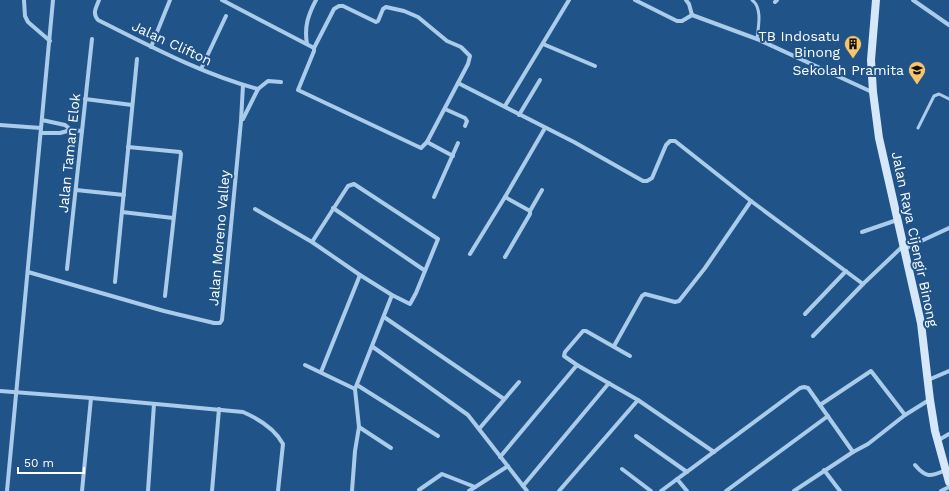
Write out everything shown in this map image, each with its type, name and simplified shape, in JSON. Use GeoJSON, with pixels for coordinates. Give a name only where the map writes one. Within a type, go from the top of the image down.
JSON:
{"type":"FeatureCollection","features":[{"type":"Feature","properties":{"kind":"street"},"geometry":{"type":"LineString","coordinates":[[24,0],[25,16],[28,22],[50,41]]}},
{"type":"Feature","properties":{"kind":"street"},"geometry":{"type":"LineString","coordinates":[[7,491],[53,0]]}},
{"type":"Feature","properties":{"kind":"street","name":"Jalan Clifton"},"geometry":{"type":"LineString","coordinates":[[99,0],[94,11],[98,20],[177,60],[243,85],[258,89]]}},
{"type":"Feature","properties":{"kind":"street"},"geometry":{"type":"LineString","coordinates":[[151,47],[170,0]]}},
{"type":"Feature","properties":{"kind":"street"},"geometry":{"type":"LineString","coordinates":[[223,0],[314,48]]}},
{"type":"Feature","properties":{"kind":"street"},"geometry":{"type":"LineString","coordinates":[[307,44],[307,21],[309,13],[316,0]]}},
{"type":"Feature","properties":{"kind":"street"},"geometry":{"type":"LineString","coordinates":[[505,106],[569,0]]}},
{"type":"Feature","properties":{"kind":"street"},"geometry":{"type":"LineString","coordinates":[[635,0],[677,21],[682,21],[692,15]]}},
{"type":"Feature","properties":{"kind":"street"},"geometry":{"type":"LineString","coordinates":[[686,0],[689,4],[692,15]]}},
{"type":"Feature","properties":{"kind":"street","name":"Jalan Raya Cijengir Binong"},"geometry":{"type":"LineString","coordinates":[[876,0],[871,60],[873,92],[879,138],[921,323],[930,400],[937,441],[949,482]]}},
{"type":"Feature","properties":{"kind":"street"},"geometry":{"type":"LineString","coordinates":[[913,0],[949,25]]}},
{"type":"Feature","properties":{"kind":"street"},"geometry":{"type":"LineString","coordinates":[[339,6],[343,6],[376,22],[386,7],[404,10],[418,17],[447,41],[461,47],[470,56],[468,64],[458,83],[427,142],[421,148],[298,90],[314,48],[334,9],[339,6]]}},
{"type":"Feature","properties":{"kind":"street"},"geometry":{"type":"LineString","coordinates":[[692,15],[757,39],[873,92]]}},
{"type":"Feature","properties":{"kind":"street"},"geometry":{"type":"LineString","coordinates":[[201,69],[226,16]]}},
{"type":"Feature","properties":{"kind":"street","name":"Jalan Taman Elok"},"geometry":{"type":"LineString","coordinates":[[67,269],[92,39]]}},
{"type":"Feature","properties":{"kind":"street"},"geometry":{"type":"LineString","coordinates":[[543,44],[595,66]]}},
{"type":"Feature","properties":{"kind":"street"},"geometry":{"type":"LineString","coordinates":[[115,282],[137,59]]}},
{"type":"Feature","properties":{"kind":"street"},"geometry":{"type":"LineString","coordinates":[[519,115],[540,80]]}},
{"type":"Feature","properties":{"kind":"street"},"geometry":{"type":"LineString","coordinates":[[258,89],[268,81],[282,82]]}},
{"type":"Feature","properties":{"kind":"street"},"geometry":{"type":"LineString","coordinates":[[458,83],[574,142],[643,181],[647,181],[652,178],[668,142],[673,140],[751,201],[862,284]]}},
{"type":"Feature","properties":{"kind":"street","name":"Jalan Moreno Valley"},"geometry":{"type":"LineString","coordinates":[[28,272],[188,317],[217,324],[220,323],[222,320],[241,121],[243,85]]}},
{"type":"Feature","properties":{"kind":"street","name":"Jalan Moreno Valley"},"geometry":{"type":"LineString","coordinates":[[241,121],[258,89]]}},
{"type":"Feature","properties":{"kind":"street"},"geometry":{"type":"LineString","coordinates":[[86,99],[132,105]]}},
{"type":"Feature","properties":{"kind":"street"},"geometry":{"type":"LineString","coordinates":[[445,109],[465,118],[467,121],[465,126]]}},
{"type":"Feature","properties":{"kind":"street"},"geometry":{"type":"LineString","coordinates":[[42,120],[65,125],[71,130]]}},
{"type":"Feature","properties":{"kind":"street"},"geometry":{"type":"LineString","coordinates":[[0,124],[60,133],[71,130],[82,132]]}},
{"type":"Feature","properties":{"kind":"street"},"geometry":{"type":"LineString","coordinates":[[470,254],[545,128]]}},
{"type":"Feature","properties":{"kind":"street"},"geometry":{"type":"LineString","coordinates":[[427,142],[453,156]]}},
{"type":"Feature","properties":{"kind":"street"},"geometry":{"type":"LineString","coordinates":[[434,197],[458,143]]}},
{"type":"Feature","properties":{"kind":"street"},"geometry":{"type":"LineString","coordinates":[[128,148],[180,152],[181,154],[165,296]]}},
{"type":"Feature","properties":{"kind":"street"},"geometry":{"type":"LineString","coordinates":[[255,209],[312,242],[360,275],[408,304],[411,303],[438,240],[354,184],[348,186],[312,242]]}},
{"type":"Feature","properties":{"kind":"street"},"geometry":{"type":"LineString","coordinates":[[76,190],[124,195]]}},
{"type":"Feature","properties":{"kind":"street"},"geometry":{"type":"LineString","coordinates":[[505,257],[542,190]]}},
{"type":"Feature","properties":{"kind":"street"},"geometry":{"type":"LineString","coordinates":[[505,197],[530,211]]}},
{"type":"Feature","properties":{"kind":"street"},"geometry":{"type":"LineString","coordinates":[[614,346],[642,296],[645,294],[675,302],[679,301],[705,268],[751,201]]}},
{"type":"Feature","properties":{"kind":"street"},"geometry":{"type":"LineString","coordinates":[[333,208],[424,270]]}},
{"type":"Feature","properties":{"kind":"street"},"geometry":{"type":"LineString","coordinates":[[122,212],[173,218]]}},
{"type":"Feature","properties":{"kind":"street"},"geometry":{"type":"LineString","coordinates":[[862,232],[898,220]]}},
{"type":"Feature","properties":{"kind":"street"},"geometry":{"type":"LineString","coordinates":[[813,336],[862,284],[904,247],[949,228]]}},
{"type":"Feature","properties":{"kind":"street"},"geometry":{"type":"LineString","coordinates":[[806,314],[846,271]]}},
{"type":"Feature","properties":{"kind":"street"},"geometry":{"type":"LineString","coordinates":[[320,372],[360,275]]}},
{"type":"Feature","properties":{"kind":"street"},"geometry":{"type":"LineString","coordinates":[[352,491],[355,451],[359,427],[356,387],[373,347],[392,295]]}},
{"type":"Feature","properties":{"kind":"street"},"geometry":{"type":"LineString","coordinates":[[384,317],[504,399]]}},
{"type":"Feature","properties":{"kind":"street"},"geometry":{"type":"LineString","coordinates":[[630,356],[586,331],[583,331],[565,352],[564,356],[638,400],[714,452]]}},
{"type":"Feature","properties":{"kind":"street"},"geometry":{"type":"LineString","coordinates":[[373,347],[468,415],[527,491]]}},
{"type":"Feature","properties":{"kind":"street"},"geometry":{"type":"LineString","coordinates":[[500,457],[577,365]]}},
{"type":"Feature","properties":{"kind":"street"},"geometry":{"type":"LineString","coordinates":[[305,366],[356,387],[438,436]]}},
{"type":"Feature","properties":{"kind":"street"},"geometry":{"type":"LineString","coordinates":[[820,405],[871,371],[905,415]]}},
{"type":"Feature","properties":{"kind":"street"},"geometry":{"type":"LineString","coordinates":[[928,380],[949,372]]}},
{"type":"Feature","properties":{"kind":"street"},"geometry":{"type":"LineString","coordinates":[[479,429],[519,382]]}},
{"type":"Feature","properties":{"kind":"street"},"geometry":{"type":"LineString","coordinates":[[523,486],[609,383]]}},
{"type":"Feature","properties":{"kind":"street"},"geometry":{"type":"LineString","coordinates":[[660,491],[804,386],[808,388],[853,452]]}},
{"type":"Feature","properties":{"kind":"street"},"geometry":{"type":"LineString","coordinates":[[0,391],[243,412],[258,418],[283,444],[278,491]]}},
{"type":"Feature","properties":{"kind":"street"},"geometry":{"type":"LineString","coordinates":[[82,491],[91,398]]}},
{"type":"Feature","properties":{"kind":"street"},"geometry":{"type":"LineString","coordinates":[[559,491],[638,400]]}},
{"type":"Feature","properties":{"kind":"street"},"geometry":{"type":"LineString","coordinates":[[794,491],[824,470],[868,444],[905,415],[930,400]]}},
{"type":"Feature","properties":{"kind":"street"},"geometry":{"type":"LineString","coordinates":[[148,491],[154,404]]}},
{"type":"Feature","properties":{"kind":"street"},"geometry":{"type":"LineString","coordinates":[[212,491],[219,409]]}},
{"type":"Feature","properties":{"kind":"street"},"geometry":{"type":"LineString","coordinates":[[726,491],[828,416]]}},
{"type":"Feature","properties":{"kind":"street"},"geometry":{"type":"LineString","coordinates":[[359,427],[391,448]]}},
{"type":"Feature","properties":{"kind":"street"},"geometry":{"type":"LineString","coordinates":[[937,441],[949,434]]}},
{"type":"Feature","properties":{"kind":"street"},"geometry":{"type":"LineString","coordinates":[[636,436],[687,472]]}},
{"type":"Feature","properties":{"kind":"street"},"geometry":{"type":"LineString","coordinates":[[915,465],[921,473],[927,475],[933,475],[946,470]]}},
{"type":"Feature","properties":{"kind":"street"},"geometry":{"type":"LineString","coordinates":[[469,491],[508,466]]}},
{"type":"Feature","properties":{"kind":"street"},"geometry":{"type":"LineString","coordinates":[[622,469],[651,491]]}},
{"type":"Feature","properties":{"kind":"street"},"geometry":{"type":"LineString","coordinates":[[824,470],[840,491]]}},
{"type":"Feature","properties":{"kind":"street"},"geometry":{"type":"LineString","coordinates":[[419,490],[442,474],[475,486]]}},
{"type":"Feature","properties":{"kind":"street"},"geometry":{"type":"LineString","coordinates":[[677,479],[687,491]]}},
{"type":"Feature","properties":{"kind":"street"},"geometry":{"type":"LineString","coordinates":[[941,491],[949,487]]}},
{"type":"Feature","properties":{"kind":"lane"},"geometry":{"type":"LineString","coordinates":[[752,0],[758,6],[759,11],[757,39]]}},
{"type":"Feature","properties":{"kind":"lane"},"geometry":{"type":"LineString","coordinates":[[918,128],[934,96],[939,94],[949,99]]}},
{"type":"Feature","properties":{"kind":"place","name":"TB Indosatu Binong"},"geometry":{"type":"Point","coordinates":[853,59]}},
{"type":"Feature","properties":{"kind":"place","name":"Sekolah Pramita"},"geometry":{"type":"Point","coordinates":[917,85]}}]}
